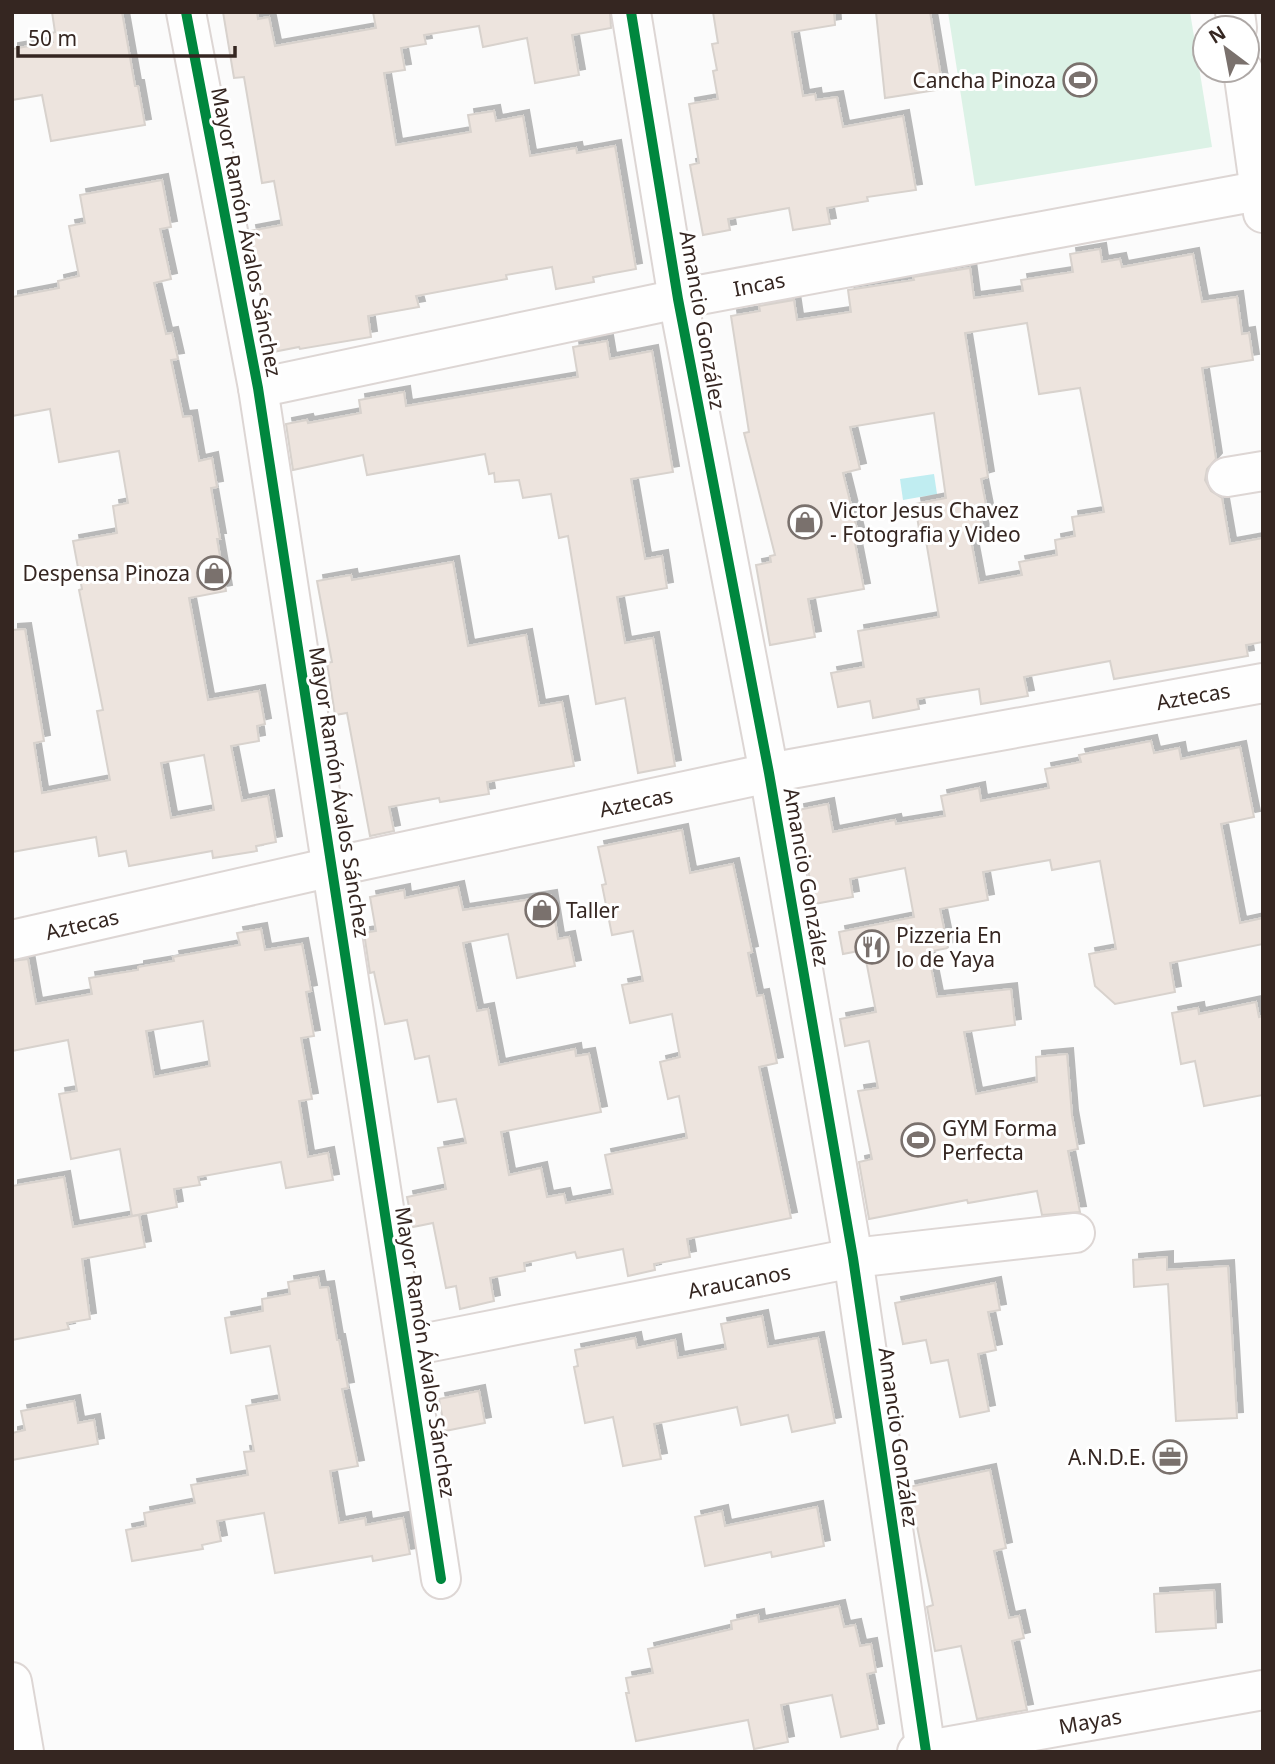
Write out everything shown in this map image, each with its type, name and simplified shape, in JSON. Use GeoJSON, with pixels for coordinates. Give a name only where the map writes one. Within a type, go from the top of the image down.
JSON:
{"type":"FeatureCollection","features":[{"type":"Feature","properties":{"kind":"street","name":"Mayor Ramón Ávalos Sánchez"},"geometry":{"type":"LineString","coordinates":[[186,12],[258,388],[441,1579]]}},
{"type":"Feature","properties":{"kind":"street","name":"Amancio González"},"geometry":{"type":"LineString","coordinates":[[631,12],[678,299],[769,773],[853,1258],[923,1751]]}},
{"type":"Feature","properties":{"kind":"street"},"geometry":{"type":"LineString","coordinates":[[1245,84],[1262,198]]}},
{"type":"Feature","properties":{"kind":"street","name":"Incas"},"geometry":{"type":"LineString","coordinates":[[258,388],[678,299],[1262,198]]}},
{"type":"Feature","properties":{"kind":"street","name":"Aztecas"},"geometry":{"type":"LineString","coordinates":[[12,940],[332,867],[769,773],[1263,684]]}},
{"type":"Feature","properties":{"kind":"street","name":"Araucanos"},"geometry":{"type":"LineString","coordinates":[[406,1347],[853,1258],[1075,1233]]}},
{"type":"Feature","properties":{"kind":"street"},"geometry":{"type":"LineString","coordinates":[[12,1682],[20,1749]]}},
{"type":"Feature","properties":{"kind":"street","name":"Mayas"},"geometry":{"type":"LineString","coordinates":[[923,1751],[1263,1690]]}},
{"type":"Feature","properties":{"kind":"green space","name":"Cancha Pinoza"},"geometry":{"type":"Polygon","coordinates":[[[948,12],[1190,12],[1191,84],[1202,84],[1212,147],[975,186],[948,12]]]}},
{"type":"Feature","properties":{"kind":"water"},"geometry":{"type":"Polygon","coordinates":[[[934,474],[937,494],[903,500],[900,479],[934,474]]]}},
{"type":"Feature","properties":{"kind":"building"},"geometry":{"type":"Polygon","coordinates":[[[52,12],[122,12],[145,125],[51,141],[42,95],[12,100],[12,49],[53,42],[52,33],[55,32],[52,12]]]}},
{"type":"Feature","properties":{"kind":"building"},"geometry":{"type":"Polygon","coordinates":[[[223,12],[257,12],[258,19],[269,17],[275,46],[376,28],[373,12],[610,12],[611,28],[572,35],[579,75],[535,83],[527,38],[483,47],[479,26],[424,35],[426,44],[401,48],[405,70],[384,73],[396,145],[471,132],[468,115],[494,111],[496,121],[523,116],[530,156],[576,148],[577,153],[615,146],[636,269],[593,277],[594,282],[556,289],[552,267],[506,275],[507,279],[416,296],[419,307],[368,316],[371,337],[273,352],[250,231],[282,225],[274,181],[262,183],[244,77],[234,78],[223,12]]]}},
{"type":"Feature","properties":{"kind":"building"},"geometry":{"type":"Polygon","coordinates":[[[713,12],[834,12],[835,25],[792,32],[803,96],[815,94],[816,100],[837,97],[843,127],[903,116],[916,190],[867,197],[868,201],[827,208],[830,224],[793,230],[789,208],[728,219],[730,230],[703,235],[690,165],[699,163],[689,104],[718,99],[713,71],[717,70],[712,44],[718,43],[713,12]]]}},
{"type":"Feature","properties":{"kind":"building"},"geometry":{"type":"Polygon","coordinates":[[[876,12],[930,12],[943,89],[885,98],[876,12]]]}},
{"type":"Feature","properties":{"kind":"building"},"geometry":{"type":"Polygon","coordinates":[[[162,180],[171,227],[160,229],[171,279],[154,283],[166,334],[172,333],[178,359],[171,360],[183,417],[191,416],[199,461],[212,458],[217,487],[211,488],[226,591],[189,598],[208,700],[259,691],[265,724],[257,726],[259,741],[231,746],[242,801],[268,796],[276,842],[256,846],[257,851],[213,858],[212,851],[129,866],[126,851],[99,856],[96,837],[12,852],[12,630],[25,629],[44,741],[34,743],[42,793],[110,780],[97,711],[103,710],[79,590],[82,589],[73,541],[117,533],[113,506],[128,503],[119,451],[59,462],[50,409],[12,416],[12,297],[59,288],[58,281],[79,276],[69,226],[85,223],[80,195],[162,180]],[[204,755],[161,763],[171,818],[214,810],[204,755]]]}},
{"type":"Feature","properties":{"kind":"building"},"geometry":{"type":"Polygon","coordinates":[[[1100,249],[1102,262],[1120,259],[1122,267],[1193,254],[1202,302],[1237,297],[1242,334],[1249,333],[1253,360],[1202,368],[1216,459],[1207,469],[1205,480],[1211,491],[1222,498],[1230,544],[1263,538],[1263,642],[1246,645],[1248,656],[1114,679],[1110,661],[1024,677],[1028,696],[981,704],[979,689],[917,699],[919,709],[873,718],[870,701],[838,707],[831,673],[864,667],[858,631],[939,617],[924,529],[919,529],[915,504],[946,498],[934,413],[850,427],[860,469],[843,473],[859,537],[854,538],[864,589],[808,599],[815,637],[770,645],[756,565],[771,562],[770,556],[775,555],[744,433],[749,432],[731,316],[760,311],[759,306],[794,300],[797,320],[851,312],[848,290],[970,268],[974,298],[1023,291],[1021,280],[1073,272],[1070,254],[1100,249]],[[1027,323],[965,333],[988,477],[981,479],[988,515],[980,516],[983,532],[970,535],[979,583],[1022,575],[1019,562],[1057,555],[1055,540],[1075,536],[1072,517],[1104,512],[1080,388],[1039,394],[1027,323]]]}},
{"type":"Feature","properties":{"kind":"building"},"geometry":{"type":"Polygon","coordinates":[[[607,341],[610,359],[652,351],[673,472],[631,479],[645,559],[662,556],[667,588],[617,597],[625,643],[653,638],[675,766],[638,773],[625,698],[596,704],[568,536],[559,538],[551,494],[523,498],[519,480],[495,482],[494,473],[489,474],[485,454],[367,475],[363,455],[293,470],[286,424],[307,420],[308,423],[361,413],[359,400],[404,392],[406,406],[578,377],[573,347],[607,341]]]}},
{"type":"Feature","properties":{"kind":"building"},"geometry":{"type":"Polygon","coordinates":[[[453,562],[468,646],[526,635],[539,706],[562,702],[574,766],[487,782],[489,794],[440,802],[439,798],[389,807],[394,831],[370,836],[347,713],[335,715],[327,663],[332,662],[317,581],[351,575],[352,580],[453,562]]]}},
{"type":"Feature","properties":{"kind":"building"},"geometry":{"type":"Polygon","coordinates":[[[1151,741],[1154,753],[1179,748],[1181,759],[1240,747],[1254,817],[1221,824],[1240,923],[1263,918],[1263,944],[1170,963],[1175,992],[1115,1004],[1095,986],[1089,954],[1116,949],[1100,861],[1052,870],[1050,860],[983,872],[988,900],[940,909],[948,948],[928,952],[937,997],[1011,989],[1015,1025],[964,1032],[976,1094],[1037,1082],[1036,1057],[1067,1054],[1072,1116],[1078,1149],[1068,1151],[1080,1212],[1042,1215],[1037,1191],[968,1203],[967,1200],[869,1219],[859,1162],[872,1159],[858,1091],[878,1088],[869,1041],[845,1046],[840,1019],[876,1012],[864,950],[843,954],[839,932],[914,917],[905,868],[850,879],[853,897],[814,904],[798,810],[828,804],[833,832],[895,820],[896,824],[945,816],[941,796],[979,788],[981,801],[1049,788],[1045,769],[1081,762],[1079,755],[1151,741]]]}},
{"type":"Feature","properties":{"kind":"building"},"geometry":{"type":"Polygon","coordinates":[[[682,830],[690,873],[733,864],[752,952],[748,953],[757,996],[763,995],[777,1063],[759,1067],[791,1218],[687,1239],[690,1257],[654,1264],[655,1270],[628,1276],[623,1249],[577,1258],[575,1252],[524,1263],[525,1271],[490,1278],[494,1301],[460,1309],[456,1286],[446,1288],[433,1223],[413,1227],[407,1197],[446,1189],[438,1148],[466,1143],[456,1099],[438,1102],[429,1056],[415,1059],[407,1020],[385,1024],[374,972],[370,973],[364,933],[376,931],[370,897],[404,890],[405,898],[458,887],[463,910],[551,896],[558,939],[569,937],[575,966],[517,978],[508,934],[463,943],[477,1011],[488,1009],[499,1065],[575,1049],[576,1056],[589,1054],[601,1112],[501,1132],[509,1175],[541,1168],[547,1197],[564,1194],[566,1203],[613,1194],[605,1155],[687,1138],[679,1096],[668,1099],[660,1062],[680,1057],[672,1014],[630,1023],[622,985],[643,981],[633,931],[612,935],[598,847],[682,830]]]}},
{"type":"Feature","properties":{"kind":"building"},"geometry":{"type":"Polygon","coordinates":[[[261,929],[265,950],[302,944],[311,991],[306,992],[314,1036],[301,1038],[312,1099],[299,1101],[308,1157],[328,1153],[333,1180],[286,1188],[281,1162],[198,1177],[200,1185],[174,1189],[177,1207],[132,1216],[120,1149],[71,1159],[59,1094],[77,1091],[68,1040],[12,1051],[12,961],[28,959],[36,1004],[92,994],[89,978],[138,970],[138,967],[174,961],[173,957],[240,945],[237,933],[261,929]],[[203,1021],[146,1031],[154,1077],[210,1066],[203,1021]]]}},
{"type":"Feature","properties":{"kind":"building"},"geometry":{"type":"Polygon","coordinates":[[[1256,1002],[1259,1017],[1263,1016],[1263,1095],[1204,1106],[1195,1061],[1181,1064],[1172,1013],[1198,1008],[1199,1014],[1256,1002]]]}},
{"type":"Feature","properties":{"kind":"building"},"geometry":{"type":"Polygon","coordinates":[[[64,1177],[73,1227],[139,1215],[145,1247],[82,1259],[90,1319],[67,1323],[69,1329],[12,1340],[12,1186],[64,1177]]]}},
{"type":"Feature","properties":{"kind":"building"},"geometry":{"type":"Polygon","coordinates":[[[1167,1257],[1167,1270],[1228,1266],[1237,1418],[1176,1421],[1168,1284],[1134,1287],[1133,1260],[1167,1257]]]}},
{"type":"Feature","properties":{"kind":"building"},"geometry":{"type":"Polygon","coordinates":[[[318,1277],[320,1288],[328,1287],[348,1388],[342,1389],[358,1466],[330,1471],[339,1523],[365,1518],[366,1525],[403,1518],[410,1554],[373,1561],[372,1556],[275,1573],[264,1513],[217,1521],[221,1541],[202,1545],[203,1549],[132,1561],[126,1530],[146,1526],[144,1513],[195,1503],[191,1485],[248,1475],[244,1452],[254,1451],[246,1406],[280,1400],[270,1346],[231,1353],[225,1318],[263,1311],[262,1299],[290,1294],[288,1282],[318,1277]]]}},
{"type":"Feature","properties":{"kind":"building"},"geometry":{"type":"Polygon","coordinates":[[[995,1283],[1000,1310],[988,1312],[996,1350],[978,1354],[989,1411],[960,1417],[948,1360],[931,1363],[926,1340],[903,1344],[895,1303],[995,1283]]]}},
{"type":"Feature","properties":{"kind":"building"},"geometry":{"type":"Polygon","coordinates":[[[762,1316],[768,1347],[818,1338],[835,1423],[792,1432],[788,1415],[741,1425],[737,1407],[654,1424],[661,1459],[623,1466],[613,1417],[585,1423],[574,1367],[578,1366],[575,1350],[635,1338],[637,1348],[675,1340],[678,1358],[726,1349],[721,1324],[762,1316]]]}},
{"type":"Feature","properties":{"kind":"building"},"geometry":{"type":"Polygon","coordinates":[[[479,1391],[485,1423],[445,1431],[439,1399],[479,1391]]]}},
{"type":"Feature","properties":{"kind":"building"},"geometry":{"type":"Polygon","coordinates":[[[74,1401],[78,1423],[94,1420],[98,1444],[12,1460],[12,1433],[25,1430],[21,1411],[74,1401]]]}},
{"type":"Feature","properties":{"kind":"building"},"geometry":{"type":"Polygon","coordinates":[[[990,1470],[1006,1548],[994,1551],[1009,1618],[1019,1616],[1024,1638],[1012,1641],[1027,1710],[977,1719],[961,1646],[935,1651],[927,1607],[933,1605],[909,1487],[990,1470]]]}},
{"type":"Feature","properties":{"kind":"building"},"geometry":{"type":"Polygon","coordinates":[[[817,1507],[824,1546],[772,1557],[771,1552],[705,1566],[695,1517],[722,1511],[725,1526],[817,1507]]]}},
{"type":"Feature","properties":{"kind":"building"},"geometry":{"type":"Polygon","coordinates":[[[1214,1590],[1216,1628],[1156,1632],[1154,1594],[1214,1590]]]}},
{"type":"Feature","properties":{"kind":"building"},"geometry":{"type":"Polygon","coordinates":[[[839,1606],[844,1627],[855,1625],[860,1646],[871,1644],[876,1672],[867,1674],[878,1729],[841,1737],[832,1695],[781,1705],[788,1742],[754,1749],[748,1720],[636,1741],[626,1693],[629,1693],[626,1678],[653,1673],[648,1649],[732,1629],[731,1621],[758,1615],[759,1622],[839,1606]]]}},
{"type":"Feature","properties":{"kind":"cycle path"},"geometry":{"type":"LineString","coordinates":[[186,12],[258,388],[441,1579]]}},
{"type":"Feature","properties":{"kind":"cycle path"},"geometry":{"type":"LineString","coordinates":[[631,12],[678,299],[769,773],[853,1258],[926,1752]]}},
{"type":"Feature","properties":{"kind":"place","name":"Cancha Pinoza"},"geometry":{"type":"Point","coordinates":[1080,80]}},
{"type":"Feature","properties":{"kind":"place","name":"Victor Jesus Chavez - Fotografia y Video"},"geometry":{"type":"Point","coordinates":[805,522]}},
{"type":"Feature","properties":{"kind":"place","name":"Despensa Pinoza"},"geometry":{"type":"Point","coordinates":[214,573]}},
{"type":"Feature","properties":{"kind":"place","name":"Taller"},"geometry":{"type":"Point","coordinates":[542,910]}},
{"type":"Feature","properties":{"kind":"place","name":"Pizzeria En lo de Yaya"},"geometry":{"type":"Point","coordinates":[872,947]}},
{"type":"Feature","properties":{"kind":"place","name":"GYM Forma Perfecta"},"geometry":{"type":"Point","coordinates":[918,1140]}},
{"type":"Feature","properties":{"kind":"place","name":"A.N.D.E."},"geometry":{"type":"Point","coordinates":[1170,1457]}}]}
